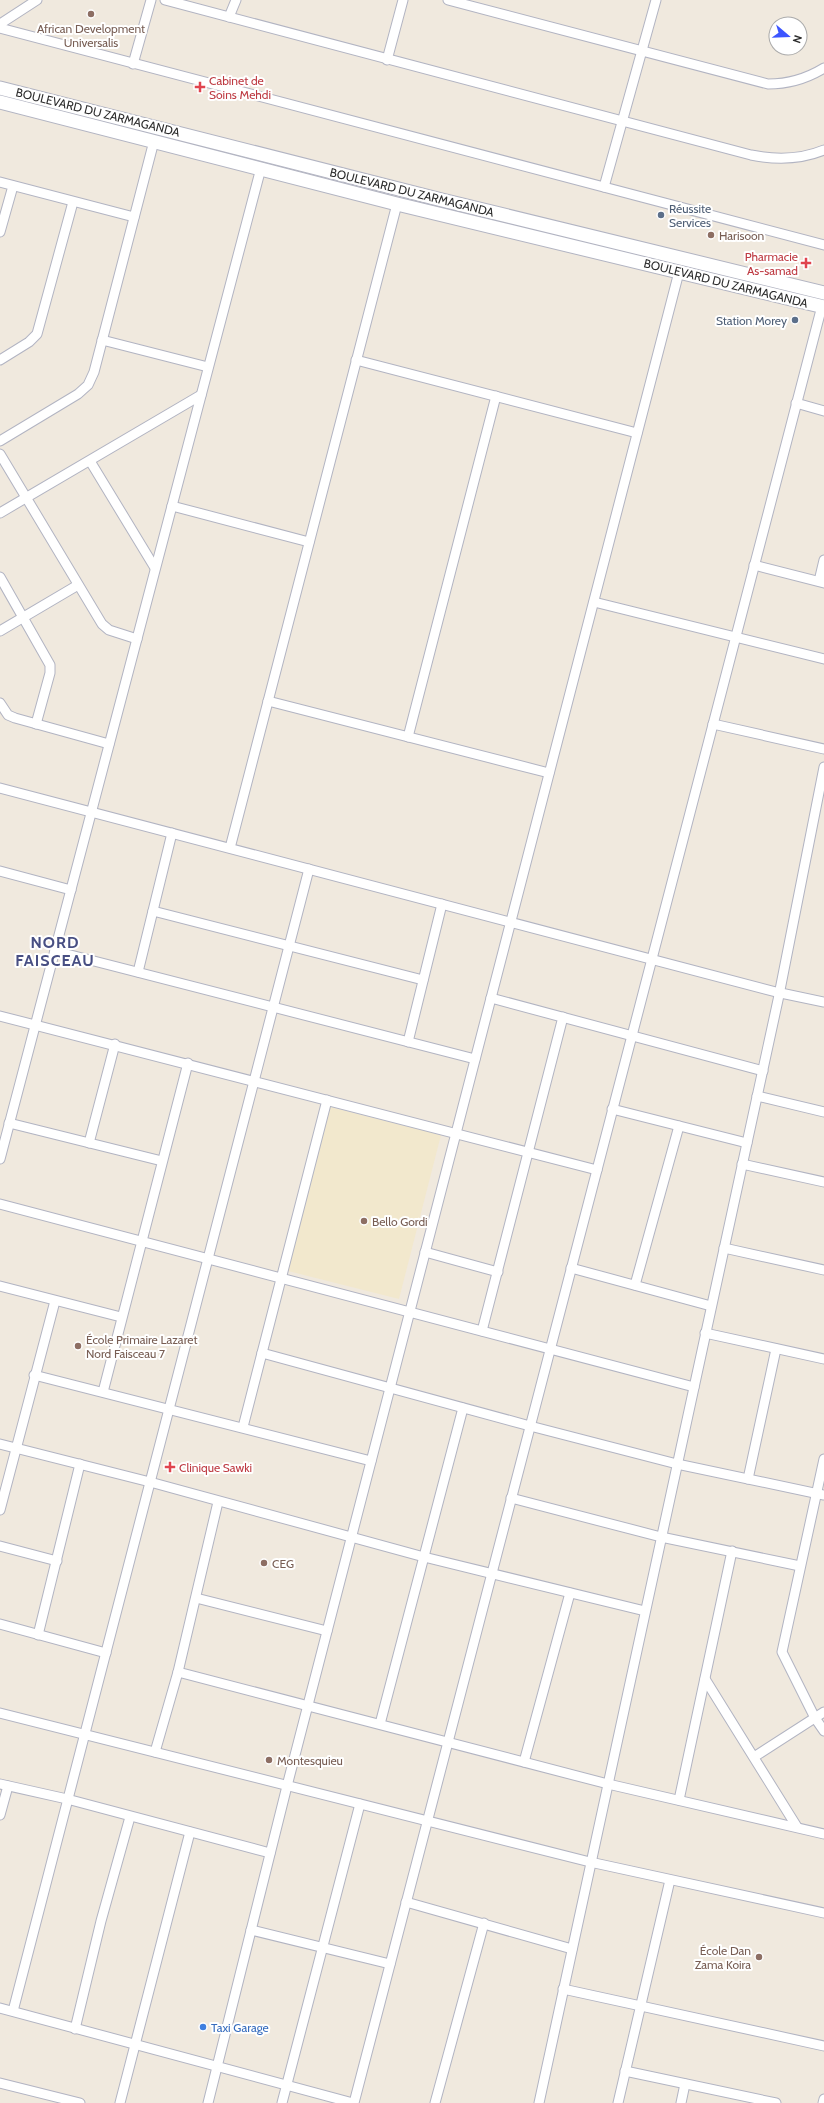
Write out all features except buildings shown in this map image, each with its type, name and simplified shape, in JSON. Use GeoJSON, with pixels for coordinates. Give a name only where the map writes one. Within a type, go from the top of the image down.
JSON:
{"type":"FeatureCollection","features":[{"type":"Feature","properties":{"kind":"main road","name":"BOULEVARD DU ZARMAGANDA"},"geometry":{"type":"LineString","coordinates":[[0,88],[457,204],[824,294]]}},
{"type":"Feature","properties":{"kind":"main road","name":"BOULEVARD DU ZARMAGANDA"},"geometry":{"type":"LineString","coordinates":[[0,102],[396,204],[823,307]]}},
{"type":"Feature","properties":{"kind":"street"},"geometry":{"type":"LineString","coordinates":[[0,24],[37,0]]}},
{"type":"Feature","properties":{"kind":"street"},"geometry":{"type":"LineString","coordinates":[[133,64],[151,0]]}},
{"type":"Feature","properties":{"kind":"street"},"geometry":{"type":"LineString","coordinates":[[165,0],[387,60],[768,158],[800,157],[824,150]]}},
{"type":"Feature","properties":{"kind":"street"},"geometry":{"type":"LineString","coordinates":[[229,17],[236,0]]}},
{"type":"Feature","properties":{"kind":"street"},"geometry":{"type":"LineString","coordinates":[[387,60],[402,0]]}},
{"type":"Feature","properties":{"kind":"street"},"geometry":{"type":"LineString","coordinates":[[448,0],[768,84],[786,84],[801,79],[824,68]]}},
{"type":"Feature","properties":{"kind":"street"},"geometry":{"type":"LineString","coordinates":[[604,187],[656,0]]}},
{"type":"Feature","properties":{"kind":"street"},"geometry":{"type":"LineString","coordinates":[[0,28],[824,245]]}},
{"type":"Feature","properties":{"kind":"street"},"geometry":{"type":"LineString","coordinates":[[0,441],[78,394],[88,385],[94,372],[154,141]]}},
{"type":"Feature","properties":{"kind":"street"},"geometry":{"type":"LineString","coordinates":[[0,1159],[260,168]]}},
{"type":"Feature","properties":{"kind":"street"},"geometry":{"type":"LineString","coordinates":[[0,182],[134,217]]}},
{"type":"Feature","properties":{"kind":"street"},"geometry":{"type":"LineString","coordinates":[[0,232],[13,186]]}},
{"type":"Feature","properties":{"kind":"street"},"geometry":{"type":"LineString","coordinates":[[0,360],[29,342],[37,334],[73,202]]}},
{"type":"Feature","properties":{"kind":"street"},"geometry":{"type":"LineString","coordinates":[[230,848],[396,204]]}},
{"type":"Feature","properties":{"kind":"street"},"geometry":{"type":"LineString","coordinates":[[208,2103],[287,1786],[679,272]]}},
{"type":"Feature","properties":{"kind":"street"},"geometry":{"type":"LineString","coordinates":[[0,2008],[353,2103],[796,403],[823,307]]}},
{"type":"Feature","properties":{"kind":"street"},"geometry":{"type":"LineString","coordinates":[[102,340],[208,366]]}},
{"type":"Feature","properties":{"kind":"street"},"geometry":{"type":"LineString","coordinates":[[356,360],[637,433]]}},
{"type":"Feature","properties":{"kind":"street"},"geometry":{"type":"LineString","coordinates":[[0,513],[201,395]]}},
{"type":"Feature","properties":{"kind":"street"},"geometry":{"type":"LineString","coordinates":[[408,737],[496,396]]}},
{"type":"Feature","properties":{"kind":"street"},"geometry":{"type":"LineString","coordinates":[[796,403],[824,410]]}},
{"type":"Feature","properties":{"kind":"street"},"geometry":{"type":"LineString","coordinates":[[0,454],[102,624],[109,630],[137,639]]}},
{"type":"Feature","properties":{"kind":"street"},"geometry":{"type":"LineString","coordinates":[[90,461],[155,568]]}},
{"type":"Feature","properties":{"kind":"street"},"geometry":{"type":"LineString","coordinates":[[172,506],[309,542]]}},
{"type":"Feature","properties":{"kind":"street"},"geometry":{"type":"LineString","coordinates":[[754,565],[821,582],[824,560]]}},
{"type":"Feature","properties":{"kind":"street"},"geometry":{"type":"LineString","coordinates":[[0,578],[50,665],[50,673],[36,724]]}},
{"type":"Feature","properties":{"kind":"street"},"geometry":{"type":"LineString","coordinates":[[0,631],[78,585]]}},
{"type":"Feature","properties":{"kind":"street"},"geometry":{"type":"LineString","coordinates":[[594,602],[824,659]]}},
{"type":"Feature","properties":{"kind":"street"},"geometry":{"type":"LineString","coordinates":[[268,701],[549,773]]}},
{"type":"Feature","properties":{"kind":"street"},"geometry":{"type":"LineString","coordinates":[[0,703],[8,715],[109,744]]}},
{"type":"Feature","properties":{"kind":"street"},"geometry":{"type":"LineString","coordinates":[[713,724],[824,749]]}},
{"type":"Feature","properties":{"kind":"street"},"geometry":{"type":"LineString","coordinates":[[539,2103],[590,1862],[780,992],[824,767]]}},
{"type":"Feature","properties":{"kind":"street"},"geometry":{"type":"LineString","coordinates":[[0,788],[652,959],[824,1002]]}},
{"type":"Feature","properties":{"kind":"street"},"geometry":{"type":"LineString","coordinates":[[138,972],[172,833]]}},
{"type":"Feature","properties":{"kind":"street"},"geometry":{"type":"LineString","coordinates":[[14,2011],[67,1799],[86,1734],[150,1482],[310,869]]}},
{"type":"Feature","properties":{"kind":"street"},"geometry":{"type":"LineString","coordinates":[[0,871],[71,890]]}},
{"type":"Feature","properties":{"kind":"street"},"geometry":{"type":"LineString","coordinates":[[408,1042],[442,904]]}},
{"type":"Feature","properties":{"kind":"street"},"geometry":{"type":"LineString","coordinates":[[153,911],[423,980]]}},
{"type":"Feature","properties":{"kind":"street"},"geometry":{"type":"LineString","coordinates":[[55,951],[475,1059]]}},
{"type":"Feature","properties":{"kind":"street"},"geometry":{"type":"LineString","coordinates":[[491,998],[763,1071]]}},
{"type":"Feature","properties":{"kind":"street"},"geometry":{"type":"LineString","coordinates":[[0,1016],[255,1080],[597,1170]]}},
{"type":"Feature","properties":{"kind":"street"},"geometry":{"type":"LineString","coordinates":[[482,1332],[563,1017]]}},
{"type":"Feature","properties":{"kind":"street"},"geometry":{"type":"LineString","coordinates":[[89,1143],[115,1044]]}},
{"type":"Feature","properties":{"kind":"street"},"geometry":{"type":"LineString","coordinates":[[103,1392],[121,1317],[188,1063]]}},
{"type":"Feature","properties":{"kind":"street"},"geometry":{"type":"LineString","coordinates":[[757,1096],[824,1112]]}},
{"type":"Feature","properties":{"kind":"street"},"geometry":{"type":"LineString","coordinates":[[243,1427],[327,1100]]}},
{"type":"Feature","properties":{"kind":"street"},"geometry":{"type":"LineString","coordinates":[[612,1109],[747,1143]]}},
{"type":"Feature","properties":{"kind":"street"},"geometry":{"type":"LineString","coordinates":[[9,1123],[162,1161]]}},
{"type":"Feature","properties":{"kind":"street"},"geometry":{"type":"LineString","coordinates":[[635,1285],[679,1126]]}},
{"type":"Feature","properties":{"kind":"street"},"geometry":{"type":"LineString","coordinates":[[742,1164],[824,1182]]}},
{"type":"Feature","properties":{"kind":"street"},"geometry":{"type":"LineString","coordinates":[[0,1204],[694,1387]]}},
{"type":"Feature","properties":{"kind":"street"},"geometry":{"type":"LineString","coordinates":[[724,1248],[824,1270]]}},
{"type":"Feature","properties":{"kind":"street"},"geometry":{"type":"LineString","coordinates":[[425,1252],[498,1272]]}},
{"type":"Feature","properties":{"kind":"street"},"geometry":{"type":"LineString","coordinates":[[571,1268],[711,1306]]}},
{"type":"Feature","properties":{"kind":"street"},"geometry":{"type":"LineString","coordinates":[[0,1286],[121,1317]]}},
{"type":"Feature","properties":{"kind":"street"},"geometry":{"type":"LineString","coordinates":[[0,1510],[34,1375],[55,1301]]}},
{"type":"Feature","properties":{"kind":"street"},"geometry":{"type":"LineString","coordinates":[[706,1333],[824,1359]]}},
{"type":"Feature","properties":{"kind":"street"},"geometry":{"type":"LineString","coordinates":[[748,1479],[776,1349]]}},
{"type":"Feature","properties":{"kind":"street"},"geometry":{"type":"LineString","coordinates":[[262,1353],[530,1426],[677,1464],[820,1495]]}},
{"type":"Feature","properties":{"kind":"street"},"geometry":{"type":"LineString","coordinates":[[34,1375],[243,1427],[371,1461]]}},
{"type":"Feature","properties":{"kind":"street"},"geometry":{"type":"LineString","coordinates":[[380,1724],[463,1408]]}},
{"type":"Feature","properties":{"kind":"street"},"geometry":{"type":"LineString","coordinates":[[0,1444],[150,1482],[218,1502],[424,1556],[645,1612]]}},
{"type":"Feature","properties":{"kind":"street"},"geometry":{"type":"LineString","coordinates":[[824,1459],[820,1495],[800,1566],[782,1652],[815,1718],[824,1731]]}},
{"type":"Feature","properties":{"kind":"street"},"geometry":{"type":"LineString","coordinates":[[38,1635],[80,1464]]}},
{"type":"Feature","properties":{"kind":"street"},"geometry":{"type":"LineString","coordinates":[[511,1498],[661,1537],[800,1566]]}},
{"type":"Feature","properties":{"kind":"street"},"geometry":{"type":"LineString","coordinates":[[155,1752],[178,1672],[218,1502]]}},
{"type":"Feature","properties":{"kind":"street"},"geometry":{"type":"LineString","coordinates":[[0,1546],[57,1562]]}},
{"type":"Feature","properties":{"kind":"street"},"geometry":{"type":"LineString","coordinates":[[679,1800],[732,1551]]}},
{"type":"Feature","properties":{"kind":"street"},"geometry":{"type":"LineString","coordinates":[[524,1762],[570,1593]]}},
{"type":"Feature","properties":{"kind":"street"},"geometry":{"type":"LineString","coordinates":[[196,1598],[327,1631]]}},
{"type":"Feature","properties":{"kind":"street"},"geometry":{"type":"LineString","coordinates":[[0,1624],[106,1653]]}},
{"type":"Feature","properties":{"kind":"street"},"geometry":{"type":"LineString","coordinates":[[178,1672],[608,1784],[824,1834]]}},
{"type":"Feature","properties":{"kind":"street"},"geometry":{"type":"LineString","coordinates":[[705,1679],[797,1827]]}},
{"type":"Feature","properties":{"kind":"street"},"geometry":{"type":"LineString","coordinates":[[754,1757],[824,1712]]}},
{"type":"Feature","properties":{"kind":"street"},"geometry":{"type":"LineString","coordinates":[[0,1713],[590,1862],[824,1913]]}},
{"type":"Feature","properties":{"kind":"street"},"geometry":{"type":"LineString","coordinates":[[0,1815],[4,1785],[67,1799],[270,1853]]}},
{"type":"Feature","properties":{"kind":"street"},"geometry":{"type":"LineString","coordinates":[[282,2103],[360,1804]]}},
{"type":"Feature","properties":{"kind":"street"},"geometry":{"type":"LineString","coordinates":[[75,2029],[101,1921],[130,1817]]}},
{"type":"Feature","properties":{"kind":"street"},"geometry":{"type":"LineString","coordinates":[[120,2103],[134,2044],[190,1832]]}},
{"type":"Feature","properties":{"kind":"street"},"geometry":{"type":"LineString","coordinates":[[618,2103],[670,1880]]}},
{"type":"Feature","properties":{"kind":"street"},"geometry":{"type":"LineString","coordinates":[[406,1902],[572,1949]]}},
{"type":"Feature","properties":{"kind":"street"},"geometry":{"type":"LineString","coordinates":[[435,2103],[484,1924]]}},
{"type":"Feature","properties":{"kind":"street"},"geometry":{"type":"LineString","coordinates":[[251,1930],[390,1964]]}},
{"type":"Feature","properties":{"kind":"street"},"geometry":{"type":"LineString","coordinates":[[563,1989],[824,2046]]}},
{"type":"Feature","properties":{"kind":"street"},"geometry":{"type":"LineString","coordinates":[[625,2071],[760,2101],[776,2103]]}},
{"type":"Feature","properties":{"kind":"street"},"geometry":{"type":"LineString","coordinates":[[0,2083],[80,2103]]}},
{"type":"Feature","properties":{"kind":"street"},"geometry":{"type":"LineString","coordinates":[[681,2103],[685,2084]]}},
{"type":"Feature","properties":{"kind":"street"},"geometry":{"type":"LineString","coordinates":[[823,2103],[824,2099]]}},
{"type":"Feature","properties":{"kind":"shaded area"},"geometry":{"type":"Polygon","coordinates":[[[330,1107],[441,1135],[399,1299],[288,1271],[330,1107]]]}},
{"type":"Feature","properties":{"kind":"place","name":"African Development Universalis"},"geometry":{"type":"Point","coordinates":[91,14]}},
{"type":"Feature","properties":{"kind":"place","name":"Cabinet de Soins Mehdi"},"geometry":{"type":"Point","coordinates":[200,87]}},
{"type":"Feature","properties":{"kind":"place","name":"Réussite Services"},"geometry":{"type":"Point","coordinates":[661,215]}},
{"type":"Feature","properties":{"kind":"place","name":"Harisoon"},"geometry":{"type":"Point","coordinates":[711,235]}},
{"type":"Feature","properties":{"kind":"place","name":"Pharmacie As-samad"},"geometry":{"type":"Point","coordinates":[806,263]}},
{"type":"Feature","properties":{"kind":"place","name":"Station Morey"},"geometry":{"type":"Point","coordinates":[795,320]}},
{"type":"Feature","properties":{"kind":"place","name":"Bello Gordi"},"geometry":{"type":"Point","coordinates":[364,1221]}},
{"type":"Feature","properties":{"kind":"place","name":"École Primaire Lazaret Nord Faisceau 7"},"geometry":{"type":"Point","coordinates":[78,1346]}},
{"type":"Feature","properties":{"kind":"place","name":"Clinique Sawki"},"geometry":{"type":"Point","coordinates":[170,1467]}},
{"type":"Feature","properties":{"kind":"place","name":"CEG"},"geometry":{"type":"Point","coordinates":[264,1563]}},
{"type":"Feature","properties":{"kind":"place","name":"Montesquieu"},"geometry":{"type":"Point","coordinates":[269,1760]}},
{"type":"Feature","properties":{"kind":"place","name":"École Dan Zama Koira"},"geometry":{"type":"Point","coordinates":[759,1957]}},
{"type":"Feature","properties":{"kind":"place","name":"Taxi Garage"},"geometry":{"type":"Point","coordinates":[203,2027]}},
{"type":"Feature","properties":{"kind":"district","name":"NORD FAISCEAU"},"geometry":{"type":"Point","coordinates":[55,951]}}]}
